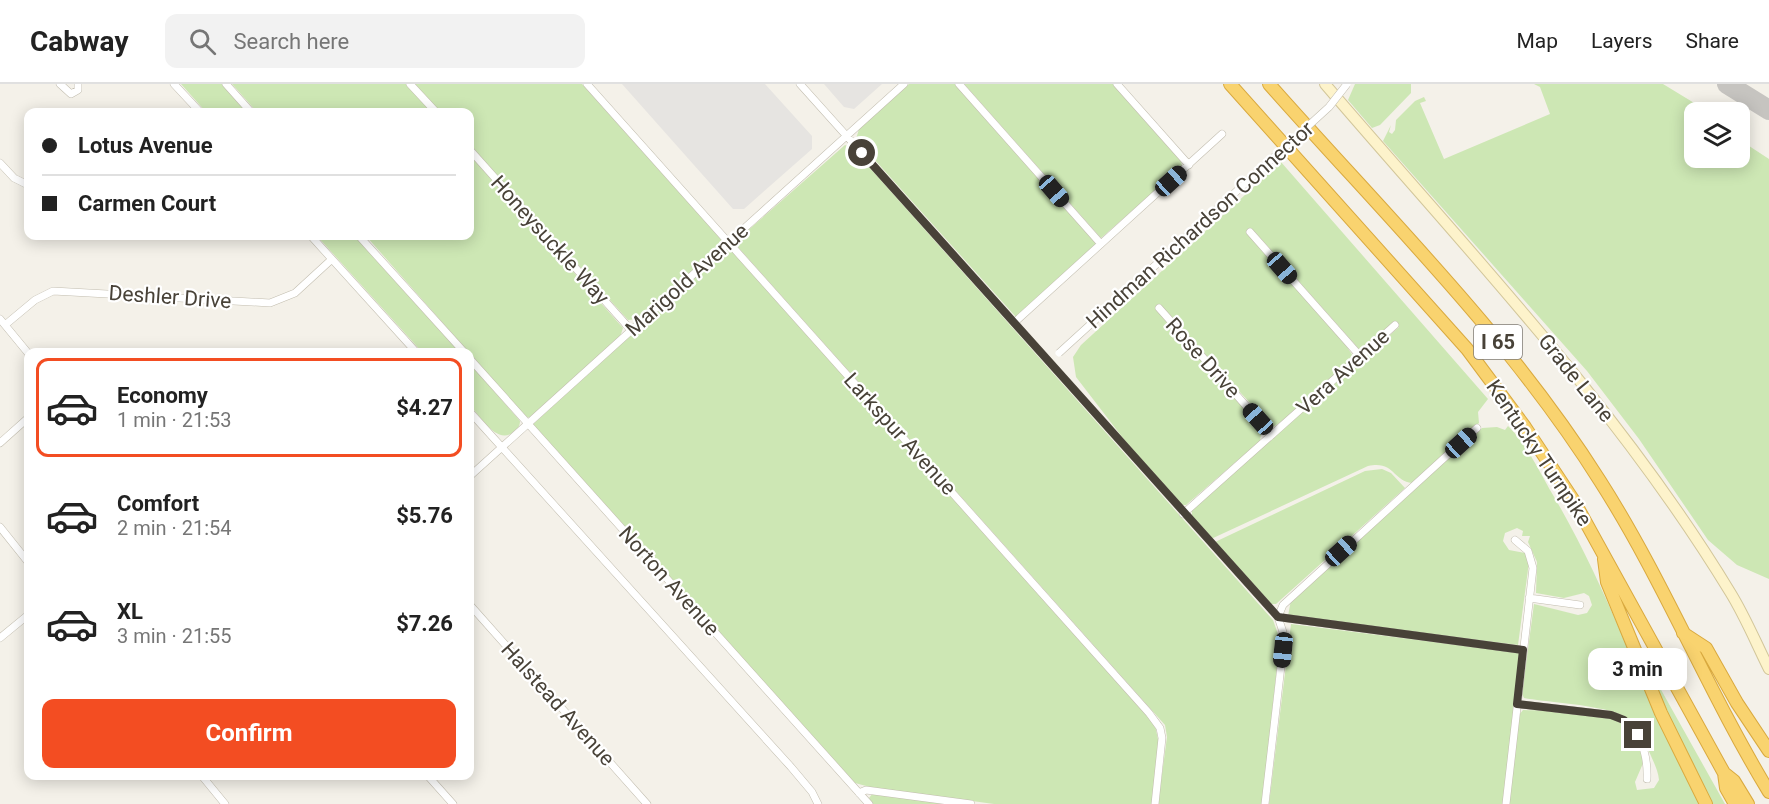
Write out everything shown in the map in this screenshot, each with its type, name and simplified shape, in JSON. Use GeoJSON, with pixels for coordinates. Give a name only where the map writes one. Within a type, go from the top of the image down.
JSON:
{"type":"FeatureCollection","features":[{"type":"Feature","properties":{"kind":"highway","name":"Kentucky Turnpike"},"geometry":{"type":"LineString","coordinates":[[1230,84],[1479,364],[1557,473],[1724,773],[1734,781],[1748,804]]}},
{"type":"Feature","properties":{"kind":"highway","name":"I 65"},"geometry":{"type":"LineString","coordinates":[[1269,84],[1472,311],[1562,424],[1626,525],[1740,744],[1769,792]]}},
{"type":"Feature","properties":{"kind":"highway"},"geometry":{"type":"LineString","coordinates":[[1604,555],[1607,582],[1661,713],[1706,804]]}},
{"type":"Feature","properties":{"kind":"highway"},"geometry":{"type":"LineString","coordinates":[[1682,633],[1706,648],[1737,703],[1769,751]]}},
{"type":"Feature","properties":{"kind":"highway"},"geometry":{"type":"LineString","coordinates":[[1724,773],[1726,788],[1735,804]]}},
{"type":"Feature","properties":{"kind":"main road","name":"Grade Lane"},"geometry":{"type":"LineString","coordinates":[[1325,84],[1542,335],[1617,428],[1714,567],[1736,603],[1769,669]]}},
{"type":"Feature","properties":{"kind":"street"},"geometry":{"type":"LineString","coordinates":[[60,84],[71,94],[78,90],[78,84]]}},
{"type":"Feature","properties":{"kind":"street"},"geometry":{"type":"LineString","coordinates":[[174,84],[196,108]]}},
{"type":"Feature","properties":{"kind":"street"},"geometry":{"type":"LineString","coordinates":[[226,84],[247,108]]}},
{"type":"Feature","properties":{"kind":"street"},"geometry":{"type":"LineString","coordinates":[[410,84],[432,108]]}},
{"type":"Feature","properties":{"kind":"street","name":"Larkspur Avenue"},"geometry":{"type":"LineString","coordinates":[[587,84],[1149,713],[1160,728],[1162,738],[1155,804]]}},
{"type":"Feature","properties":{"kind":"street"},"geometry":{"type":"LineString","coordinates":[[800,84],[1015,322],[1183,514],[1278,617],[1283,632],[1283,650],[1265,804]]}},
{"type":"Feature","properties":{"kind":"street","name":"Marigold Avenue"},"geometry":{"type":"LineString","coordinates":[[474,472],[904,84]]}},
{"type":"Feature","properties":{"kind":"street"},"geometry":{"type":"LineString","coordinates":[[959,84],[1101,244]]}},
{"type":"Feature","properties":{"kind":"street"},"geometry":{"type":"LineString","coordinates":[[1117,84],[1189,165]]}},
{"type":"Feature","properties":{"kind":"street","name":"Hindman Richardson Connector"},"geometry":{"type":"LineString","coordinates":[[1050,362],[1329,107],[1347,84]]}},
{"type":"Feature","properties":{"kind":"street"},"geometry":{"type":"LineString","coordinates":[[1015,322],[1222,134]]}},
{"type":"Feature","properties":{"kind":"street","name":"Honeysuckle Way"},"geometry":{"type":"LineString","coordinates":[[474,154],[631,330]]}},
{"type":"Feature","properties":{"kind":"street"},"geometry":{"type":"LineString","coordinates":[[0,163],[14,178],[24,183]]}},
{"type":"Feature","properties":{"kind":"street"},"geometry":{"type":"LineString","coordinates":[[1250,232],[1360,356]]}},
{"type":"Feature","properties":{"kind":"street"},"geometry":{"type":"LineString","coordinates":[[315,240],[412,348]]}},
{"type":"Feature","properties":{"kind":"street"},"geometry":{"type":"LineString","coordinates":[[363,240],[460,348]]}},
{"type":"Feature","properties":{"kind":"street","name":"Deshler Drive"},"geometry":{"type":"LineString","coordinates":[[3,322],[34,300],[53,291],[270,303],[295,293],[332,259]]}},
{"type":"Feature","properties":{"kind":"street","name":"Rose Drive"},"geometry":{"type":"LineString","coordinates":[[1159,308],[1272,435]]}},
{"type":"Feature","properties":{"kind":"street"},"geometry":{"type":"LineString","coordinates":[[3,322],[24,348]]}},
{"type":"Feature","properties":{"kind":"street","name":"Vera Avenue"},"geometry":{"type":"LineString","coordinates":[[1183,514],[1395,325]]}},
{"type":"Feature","properties":{"kind":"street","name":"Norton Avenue"},"geometry":{"type":"LineString","coordinates":[[474,363],[869,804]]}},
{"type":"Feature","properties":{"kind":"street","name":"Norton Avenue"},"geometry":{"type":"LineString","coordinates":[[474,416],[800,778],[818,804]]}},
{"type":"Feature","properties":{"kind":"street"},"geometry":{"type":"LineString","coordinates":[[0,443],[24,422]]}},
{"type":"Feature","properties":{"kind":"street"},"geometry":{"type":"LineString","coordinates":[[1278,617],[1289,597],[1477,428]]}},
{"type":"Feature","properties":{"kind":"street"},"geometry":{"type":"LineString","coordinates":[[0,526],[24,557]]}},
{"type":"Feature","properties":{"kind":"street"},"geometry":{"type":"LineString","coordinates":[[1506,804],[1533,561],[1526,548],[1515,540]]}},
{"type":"Feature","properties":{"kind":"street"},"geometry":{"type":"LineString","coordinates":[[1529,598],[1580,604]]}},
{"type":"Feature","properties":{"kind":"street","name":"Halstead Avenue"},"geometry":{"type":"LineString","coordinates":[[474,609],[647,804]]}},
{"type":"Feature","properties":{"kind":"street"},"geometry":{"type":"LineString","coordinates":[[1278,617],[1523,650]]}},
{"type":"Feature","properties":{"kind":"street"},"geometry":{"type":"LineString","coordinates":[[0,638],[24,618]]}},
{"type":"Feature","properties":{"kind":"street"},"geometry":{"type":"LineString","coordinates":[[1517,704],[1611,715],[1624,720],[1641,741],[1647,779]]}},
{"type":"Feature","properties":{"kind":"street"},"geometry":{"type":"LineString","coordinates":[[205,780],[225,804]]}},
{"type":"Feature","properties":{"kind":"street"},"geometry":{"type":"LineString","coordinates":[[432,780],[453,804]]}},
{"type":"Feature","properties":{"kind":"street"},"geometry":{"type":"LineString","coordinates":[[859,793],[866,790],[971,804]]}},
{"type":"Feature","properties":{"kind":"green space"},"geometry":{"type":"Polygon","coordinates":[[[181,84],[222,84],[243,108],[202,108],[181,84]]]}},
{"type":"Feature","properties":{"kind":"green space"},"geometry":{"type":"Polygon","coordinates":[[[232,84],[407,84],[428,108],[253,108],[232,84]]]}},
{"type":"Feature","properties":{"kind":"green space"},"geometry":{"type":"Polygon","coordinates":[[[415,84],[582,84],[722,240],[721,244],[639,319],[628,320],[474,149],[474,108],[436,108],[415,84]]]}},
{"type":"Feature","properties":{"kind":"green space"},"geometry":{"type":"Polygon","coordinates":[[[909,84],[956,84],[1097,244],[1016,317],[856,139],[859,129],[909,84]]]}},
{"type":"Feature","properties":{"kind":"green space"},"geometry":{"type":"Polygon","coordinates":[[[964,84],[1115,84],[1181,159],[1182,167],[1101,238],[964,84]]]}},
{"type":"Feature","properties":{"kind":"green space"},"geometry":{"type":"Polygon","coordinates":[[[1355,84],[1411,84],[1411,93],[1380,125],[1372,128],[1348,100],[1355,84]]]}},
{"type":"Feature","properties":{"kind":"green space"},"geometry":{"type":"Polygon","coordinates":[[[1534,84],[1663,84],[1693,102],[1684,102],[1684,168],[1750,168],[1750,147],[1769,159],[1769,579],[1737,565],[1708,540],[1639,439],[1587,371],[1383,141],[1391,125],[1389,132],[1392,134],[1396,120],[1415,101],[1424,97],[1426,101],[1420,103],[1444,159],[1550,114],[1540,87],[1534,84]]]}},
{"type":"Feature","properties":{"kind":"green space"},"geometry":{"type":"Polygon","coordinates":[[[845,145],[852,148],[1273,620],[1279,637],[1279,649],[1262,804],[1158,804],[1167,737],[1165,725],[737,246],[737,240],[845,145]]]}},
{"type":"Feature","properties":{"kind":"green space"},"geometry":{"type":"Polygon","coordinates":[[[474,160],[623,328],[620,337],[530,418],[525,416],[474,358],[474,348],[465,348],[370,240],[474,240],[474,160]]]}},
{"type":"Feature","properties":{"kind":"green space"},"geometry":{"type":"Polygon","coordinates":[[[1281,162],[1488,399],[1478,412],[1479,423],[1412,483],[1401,479],[1383,466],[1368,466],[1211,539],[1192,518],[1192,510],[1399,327],[1395,323],[1359,349],[1255,232],[1249,234],[1353,356],[1314,395],[1272,427],[1160,305],[1156,309],[1262,428],[1260,441],[1186,505],[1181,505],[1136,455],[1076,377],[1073,357],[1081,345],[1281,162]]]}},
{"type":"Feature","properties":{"kind":"green space"},"geometry":{"type":"Polygon","coordinates":[[[321,240],[360,240],[456,348],[418,348],[321,240]]]}},
{"type":"Feature","properties":{"kind":"green space"},"geometry":{"type":"Polygon","coordinates":[[[730,249],[1155,725],[1159,744],[1152,804],[994,804],[855,783],[532,425],[725,250],[730,249]]]}},
{"type":"Feature","properties":{"kind":"green space"},"geometry":{"type":"Polygon","coordinates":[[[474,368],[520,421],[518,428],[512,433],[500,435],[474,410],[474,368]]]}},
{"type":"Feature","properties":{"kind":"green space"},"geometry":{"type":"Polygon","coordinates":[[[1508,426],[1527,450],[1574,532],[1699,804],[1509,804],[1519,715],[1523,710],[1576,712],[1617,720],[1632,733],[1644,761],[1635,782],[1637,790],[1654,788],[1659,780],[1641,733],[1628,718],[1601,709],[1524,698],[1522,694],[1534,604],[1578,615],[1587,613],[1592,605],[1589,596],[1584,593],[1564,598],[1536,593],[1537,562],[1528,542],[1530,536],[1522,536],[1523,531],[1517,528],[1505,533],[1503,541],[1509,550],[1525,553],[1529,562],[1518,645],[1288,616],[1291,600],[1410,490],[1482,428],[1497,427],[1505,430],[1508,426]]]}},
{"type":"Feature","properties":{"kind":"green space"},"geometry":{"type":"Polygon","coordinates":[[[1382,469],[1391,473],[1405,488],[1276,604],[1270,604],[1215,542],[1365,471],[1382,469]]]}},
{"type":"Feature","properties":{"kind":"green space"},"geometry":{"type":"Polygon","coordinates":[[[1291,624],[1520,653],[1503,804],[1269,804],[1291,624]]]}},
{"type":"Feature","properties":{"kind":"green space"},"geometry":{"type":"Polygon","coordinates":[[[1655,679],[1725,804],[1712,804],[1652,682],[1655,679]]]}},
{"type":"Feature","properties":{"kind":"green space"},"geometry":{"type":"Polygon","coordinates":[[[873,793],[951,804],[873,804],[869,798],[873,793]]]}},
{"type":"Feature","properties":{"kind":"shaded area"},"geometry":{"type":"Polygon","coordinates":[[[622,84],[765,84],[812,136],[812,149],[744,209],[733,209],[622,84]]]}},
{"type":"Feature","properties":{"kind":"shaded area"},"geometry":{"type":"Polygon","coordinates":[[[824,84],[882,84],[854,109],[844,107],[824,84]]]}},
{"type":"Feature","properties":{"kind":"taxiway"},"geometry":{"type":"LineString","coordinates":[[1727,84],[1769,110]]}},
{"type":"Feature","properties":{"kind":"route"},"geometry":{"type":"LineString","coordinates":[[862,153],[1015,322],[1183,514],[1278,617],[1290,621],[1523,650],[1517,704],[1611,715],[1624,720],[1638,735]]}}]}
